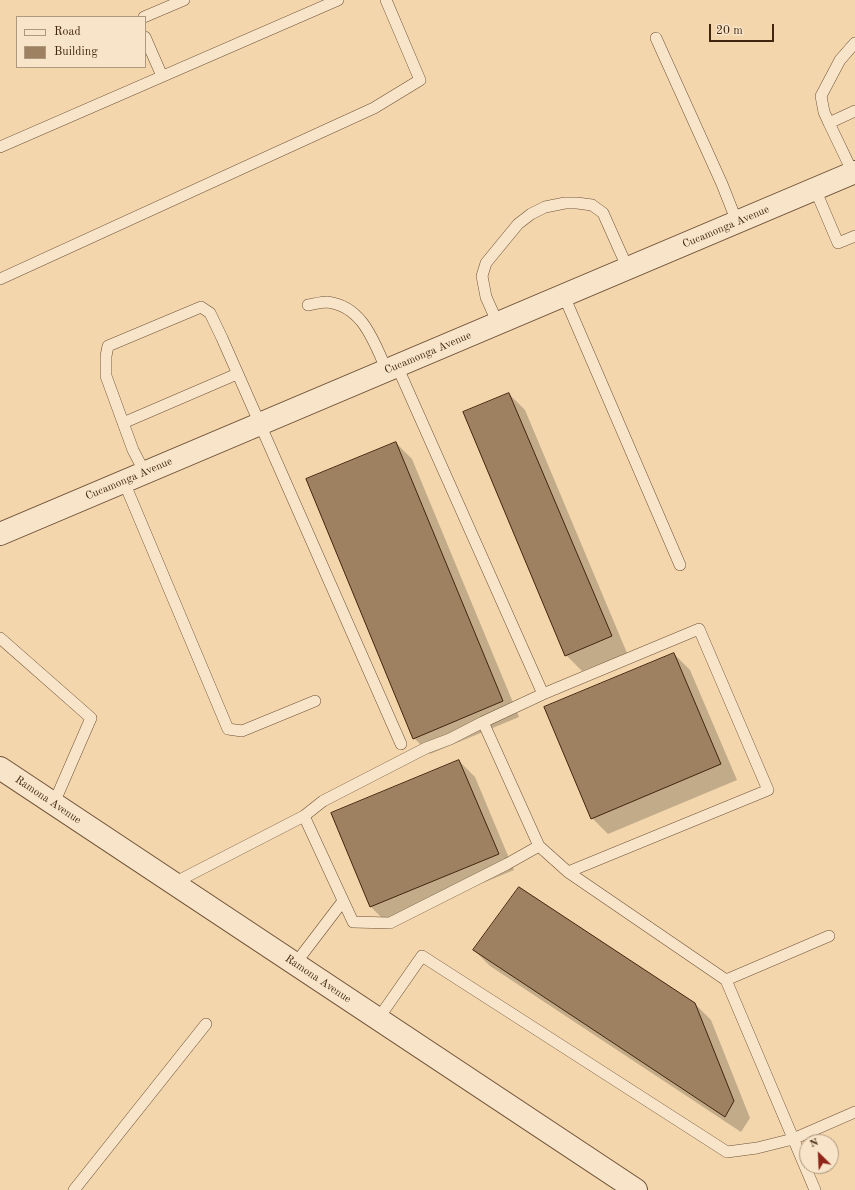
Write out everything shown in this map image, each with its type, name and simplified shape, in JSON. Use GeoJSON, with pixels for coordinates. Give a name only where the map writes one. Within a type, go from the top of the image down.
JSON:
{"type":"FeatureCollection","features":[{"type":"Feature","properties":{"kind":"street","name":"Cucamonga Avenue"},"geometry":{"type":"LineString","coordinates":[[0,534],[854,172]]}},
{"type":"Feature","properties":{"kind":"street","name":"Ramona Avenue"},"geometry":{"type":"LineString","coordinates":[[0,768],[636,1190]]}},
{"type":"Feature","properties":{"kind":"lane"},"geometry":{"type":"LineString","coordinates":[[146,16],[184,0]]}},
{"type":"Feature","properties":{"kind":"lane"},"geometry":{"type":"LineString","coordinates":[[0,147],[338,0]]}},
{"type":"Feature","properties":{"kind":"lane"},"geometry":{"type":"LineString","coordinates":[[0,278],[374,108],[420,80],[386,0]]}},
{"type":"Feature","properties":{"kind":"lane"},"geometry":{"type":"LineString","coordinates":[[656,38],[722,184],[737,222]]}},
{"type":"Feature","properties":{"kind":"lane"},"geometry":{"type":"LineString","coordinates":[[146,39],[162,76]]}},
{"type":"Feature","properties":{"kind":"lane"},"geometry":{"type":"LineString","coordinates":[[854,172],[824,112],[821,96],[840,60],[855,44]]}},
{"type":"Feature","properties":{"kind":"lane"},"geometry":{"type":"LineString","coordinates":[[829,123],[855,111]]}},
{"type":"Feature","properties":{"kind":"lane"},"geometry":{"type":"LineString","coordinates":[[815,189],[838,243],[855,236]]}},
{"type":"Feature","properties":{"kind":"lane"},"geometry":{"type":"LineString","coordinates":[[498,324],[486,297],[482,276],[486,263],[518,224],[531,214],[545,207],[564,203],[577,203],[592,205],[603,213],[628,269]]}},
{"type":"Feature","properties":{"kind":"lane"},"geometry":{"type":"LineString","coordinates":[[564,296],[680,565]]}},
{"type":"Feature","properties":{"kind":"lane"},"geometry":{"type":"LineString","coordinates":[[308,305],[326,302],[343,307],[357,315],[392,368],[543,694]]}},
{"type":"Feature","properties":{"kind":"lane"},"geometry":{"type":"LineString","coordinates":[[145,473],[123,423],[106,376],[106,356],[108,346],[201,308],[210,313],[401,744]]}},
{"type":"Feature","properties":{"kind":"lane"},"geometry":{"type":"LineString","coordinates":[[123,423],[237,374]]}},
{"type":"Feature","properties":{"kind":"lane"},"geometry":{"type":"LineString","coordinates":[[124,482],[228,729],[242,731],[316,701]]}},
{"type":"Feature","properties":{"kind":"lane"},"geometry":{"type":"LineString","coordinates":[[174,883],[304,816],[323,800],[426,748],[450,740],[483,722],[543,694],[699,629],[768,790],[568,872]]}},
{"type":"Feature","properties":{"kind":"lane"},"geometry":{"type":"LineString","coordinates":[[0,638],[91,718],[54,803]]}},
{"type":"Feature","properties":{"kind":"lane"},"geometry":{"type":"LineString","coordinates":[[483,722],[539,846],[568,872],[726,980],[815,1190]]}},
{"type":"Feature","properties":{"kind":"lane"},"geometry":{"type":"LineString","coordinates":[[304,816],[353,922],[390,923],[507,864],[539,846]]}},
{"type":"Feature","properties":{"kind":"lane"},"geometry":{"type":"LineString","coordinates":[[295,964],[344,902]]}},
{"type":"Feature","properties":{"kind":"lane"},"geometry":{"type":"LineString","coordinates":[[726,980],[829,936]]}},
{"type":"Feature","properties":{"kind":"lane"},"geometry":{"type":"LineString","coordinates":[[378,1019],[422,956],[727,1152],[757,1148],[793,1139],[855,1112]]}},
{"type":"Feature","properties":{"kind":"lane"},"geometry":{"type":"LineString","coordinates":[[74,1190],[206,1024]]}},
{"type":"Feature","properties":{"kind":"building"},"geometry":{"type":"Polygon","coordinates":[[[509,393],[612,636],[565,656],[463,412],[509,393]]]}},
{"type":"Feature","properties":{"kind":"building"},"geometry":{"type":"Polygon","coordinates":[[[396,442],[503,701],[413,739],[306,479],[396,442]]]}},
{"type":"Feature","properties":{"kind":"building"},"geometry":{"type":"Polygon","coordinates":[[[674,653],[721,764],[591,819],[544,707],[674,653]]]}},
{"type":"Feature","properties":{"kind":"building"},"geometry":{"type":"Polygon","coordinates":[[[459,760],[499,854],[370,907],[331,813],[459,760]]]}},
{"type":"Feature","properties":{"kind":"building"},"geometry":{"type":"Polygon","coordinates":[[[519,887],[695,1003],[734,1101],[725,1117],[473,950],[519,887]]]}}]}
